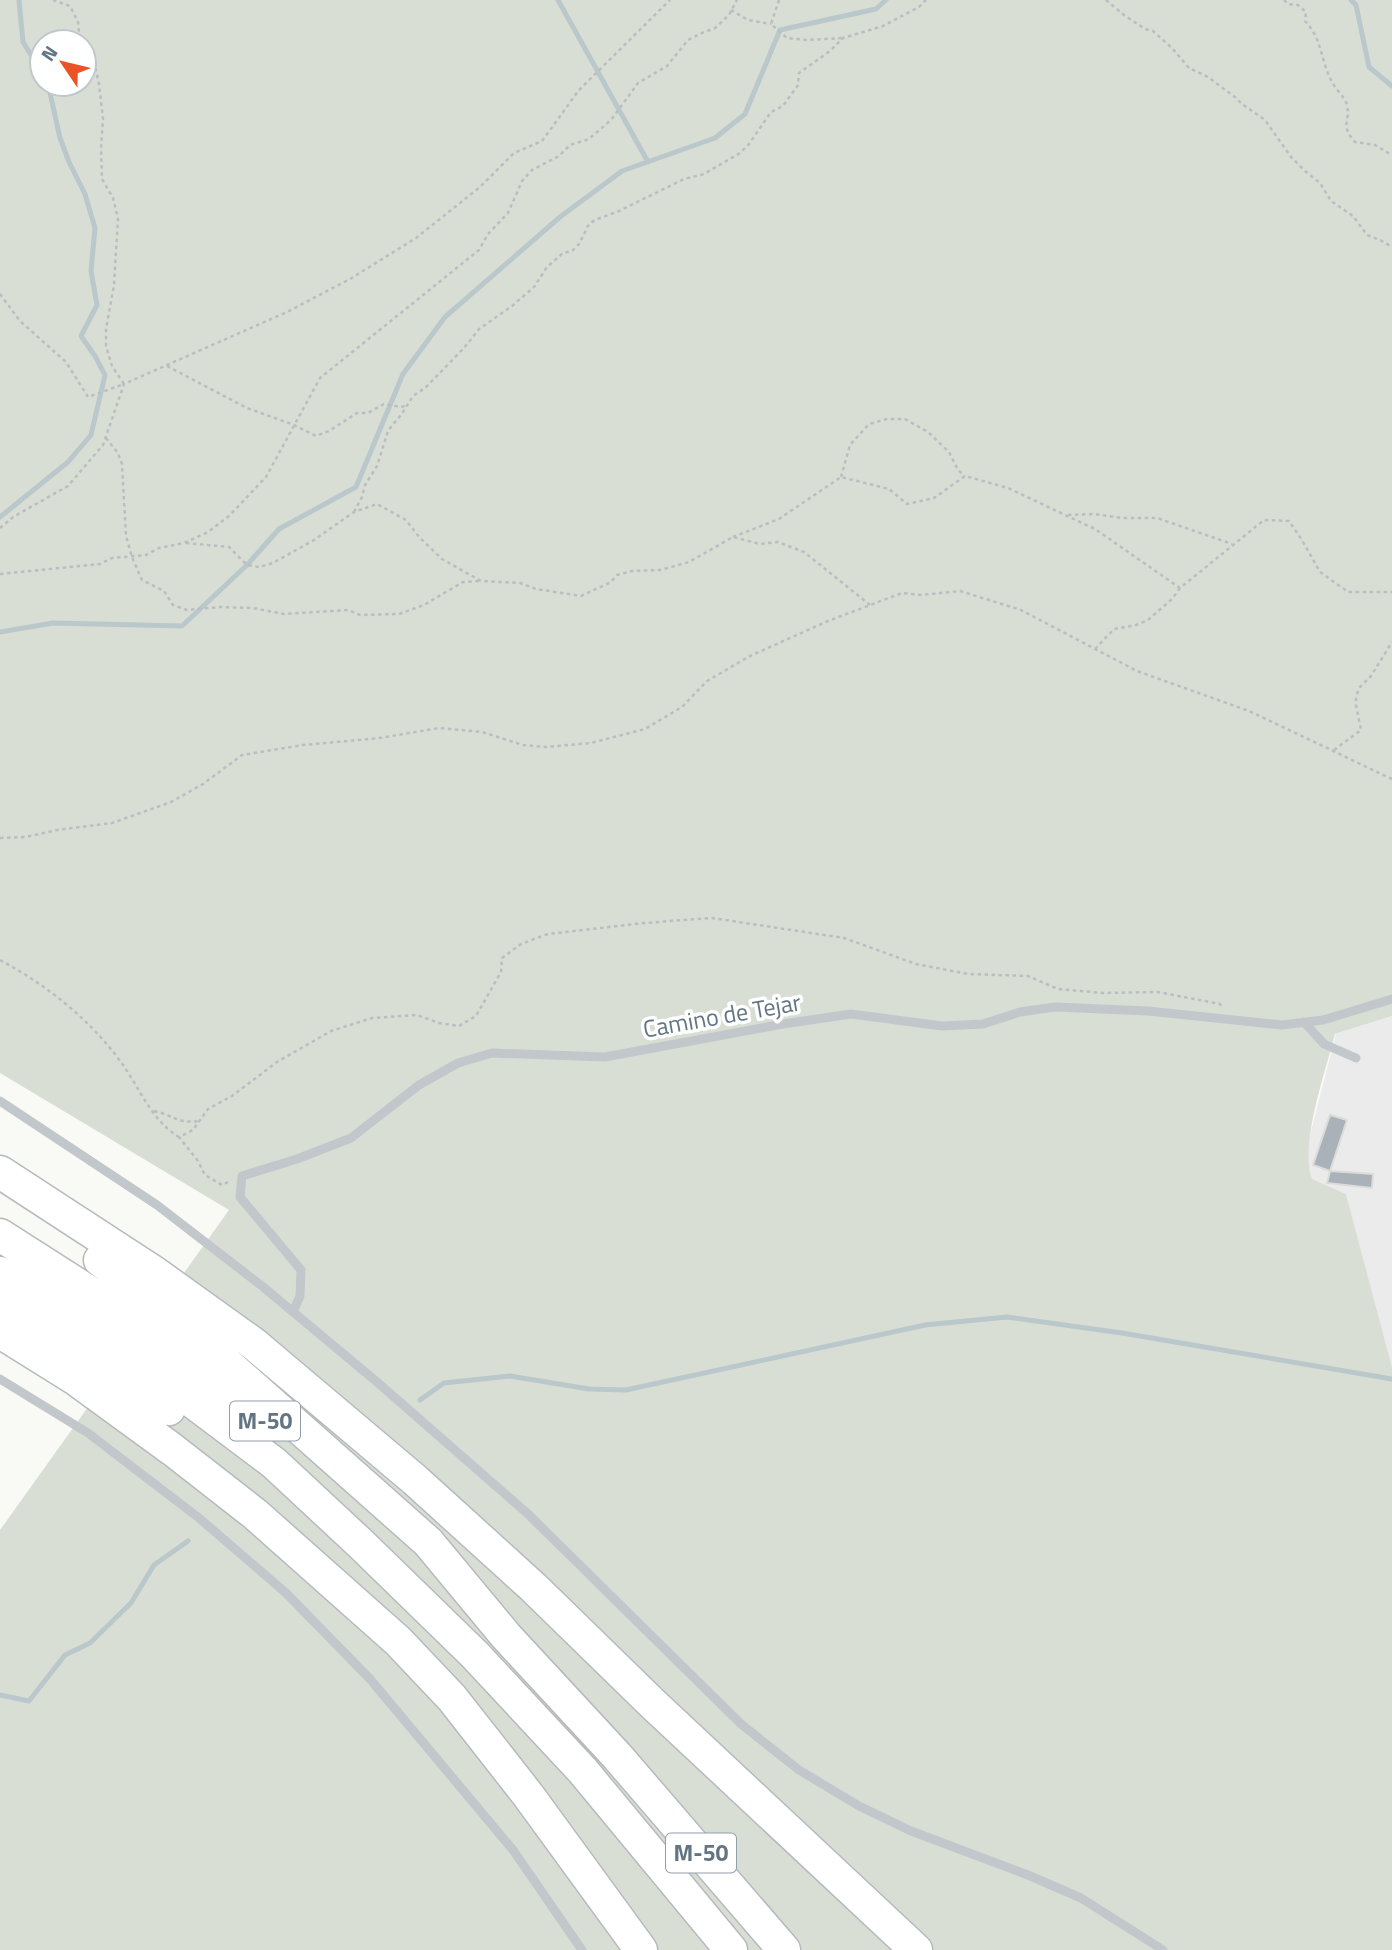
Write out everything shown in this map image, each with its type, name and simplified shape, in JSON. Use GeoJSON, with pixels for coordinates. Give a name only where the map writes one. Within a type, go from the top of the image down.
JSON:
{"type":"FeatureCollection","features":[{"type":"Feature","properties":{"kind":"highway"},"geometry":{"type":"LineString","coordinates":[[0,1172],[155,1273],[254,1344],[415,1480],[533,1587],[653,1704],[916,1950]]}},
{"type":"Feature","properties":{"kind":"highway"},"geometry":{"type":"LineString","coordinates":[[0,1187],[141,1291],[408,1524],[428,1542],[506,1636]]}},
{"type":"Feature","properties":{"kind":"highway","name":"M-50"},"geometry":{"type":"LineString","coordinates":[[0,1235],[122,1313],[268,1423],[414,1549],[506,1636],[617,1756],[784,1950]]}},
{"type":"Feature","properties":{"kind":"highway","name":"M-50"},"geometry":{"type":"LineString","coordinates":[[0,1273],[105,1336],[263,1455],[361,1544],[475,1655],[583,1771],[731,1950]]}},
{"type":"Feature","properties":{"kind":"highway"},"geometry":{"type":"LineString","coordinates":[[0,1306],[92,1358],[164,1405],[361,1544]]}},
{"type":"Feature","properties":{"kind":"highway"},"geometry":{"type":"LineString","coordinates":[[0,1332],[77,1380],[244,1506],[398,1641],[452,1698],[641,1950]]}},
{"type":"Feature","properties":{"kind":"lane","name":"Camino de Tejar"},"geometry":{"type":"LineString","coordinates":[[242,1176],[351,1138],[419,1085],[458,1063],[492,1053],[605,1057],[851,1014],[942,1026],[983,1024],[1020,1012],[1055,1007],[1148,1011],[1282,1025],[1323,1020],[1392,999]]}},
{"type":"Feature","properties":{"kind":"lane"},"geometry":{"type":"LineString","coordinates":[[1304,1022],[1324,1044],[1356,1058]]}},
{"type":"Feature","properties":{"kind":"lane"},"geometry":{"type":"LineString","coordinates":[[0,1101],[157,1205],[377,1382],[528,1514],[741,1724],[799,1770],[911,1831],[1081,1898],[1163,1950]]}},
{"type":"Feature","properties":{"kind":"lane"},"geometry":{"type":"LineString","coordinates":[[242,1176],[240,1197],[301,1270],[300,1296],[293,1312]]}},
{"type":"Feature","properties":{"kind":"lane"},"geometry":{"type":"LineString","coordinates":[[0,1379],[88,1433],[199,1518],[286,1593],[370,1679],[513,1850],[582,1950]]}},
{"type":"Feature","properties":{"kind":"path"},"geometry":{"type":"LineString","coordinates":[[53,0],[71,6],[79,28]]}},
{"type":"Feature","properties":{"kind":"path"},"geometry":{"type":"LineString","coordinates":[[0,295],[20,321],[66,362],[88,397],[166,366],[287,312],[350,279],[416,238],[480,187],[514,153],[542,141],[579,90],[670,0]]}},
{"type":"Feature","properties":{"kind":"path"},"geometry":{"type":"LineString","coordinates":[[0,574],[100,564],[112,558],[146,555],[159,548],[184,543],[229,516],[266,477],[320,377],[479,250],[488,234],[508,214],[522,181],[532,170],[559,156],[570,145],[589,138],[611,120],[638,83],[667,66],[688,40],[715,29],[729,15],[737,0]]}},
{"type":"Feature","properties":{"kind":"path"},"geometry":{"type":"LineString","coordinates":[[771,23],[779,0]]}},
{"type":"Feature","properties":{"kind":"path"},"geometry":{"type":"LineString","coordinates":[[732,10],[748,20],[771,23],[787,38],[806,40],[842,38],[883,26],[919,7],[926,0]]}},
{"type":"Feature","properties":{"kind":"path"},"geometry":{"type":"LineString","coordinates":[[1106,0],[1124,15],[1153,32],[1172,48],[1189,68],[1208,77],[1265,120],[1305,172],[1320,183],[1331,201],[1353,216],[1367,235],[1392,247]]}},
{"type":"Feature","properties":{"kind":"path"},"geometry":{"type":"LineString","coordinates":[[1284,0],[1288,4],[1298,5],[1306,12],[1304,21],[1320,41],[1323,61],[1332,83],[1347,105],[1346,125],[1349,135],[1355,142],[1375,145],[1392,155]]}},
{"type":"Feature","properties":{"kind":"path"},"geometry":{"type":"LineString","coordinates":[[354,512],[365,485],[377,466],[388,431],[413,396],[464,348],[479,329],[512,306],[563,253],[572,251],[579,244],[589,224],[684,179],[704,174],[740,153],[771,112],[783,106],[798,85],[799,73],[830,51],[842,38]]}},
{"type":"Feature","properties":{"kind":"path"},"geometry":{"type":"LineString","coordinates":[[98,80],[103,118],[102,179],[113,198],[118,219],[114,285],[106,329],[106,346],[112,366],[124,384]]}},
{"type":"Feature","properties":{"kind":"path"},"geometry":{"type":"LineString","coordinates":[[166,366],[247,408],[316,436],[357,413],[368,413],[384,404],[401,407],[408,405]]}},
{"type":"Feature","properties":{"kind":"path"},"geometry":{"type":"LineString","coordinates":[[0,528],[13,517],[68,486],[103,445],[124,384]]}},
{"type":"Feature","properties":{"kind":"path"},"geometry":{"type":"LineString","coordinates":[[106,438],[118,453],[122,464],[126,536],[142,580],[164,591],[173,605],[187,610],[220,607],[253,608],[284,614],[348,610],[360,615],[400,614],[424,605],[463,582],[481,581],[520,583],[536,589],[580,596],[611,582],[617,575],[632,571],[660,570],[689,562],[733,537],[779,519],[841,477],[850,445],[869,424],[887,419],[905,419],[928,432],[949,452],[958,470],[965,476],[1008,488],[1095,529],[1180,588]]}},
{"type":"Feature","properties":{"kind":"path"},"geometry":{"type":"LineString","coordinates":[[841,477],[889,489],[907,504],[934,498],[965,476]]}},
{"type":"Feature","properties":{"kind":"path"},"geometry":{"type":"LineString","coordinates":[[184,543],[229,547],[247,565],[259,567],[273,563],[314,540],[354,512],[376,504],[407,520],[419,537],[442,559],[481,581]]}},
{"type":"Feature","properties":{"kind":"path"},"geometry":{"type":"LineString","coordinates":[[1065,515],[1157,518],[1233,545]]}},
{"type":"Feature","properties":{"kind":"path"},"geometry":{"type":"LineString","coordinates":[[1095,649],[1114,629],[1148,620],[1172,599],[1180,588],[1264,520],[1289,521],[1320,572],[1348,592],[1392,592]]}},
{"type":"Feature","properties":{"kind":"path"},"geometry":{"type":"LineString","coordinates":[[733,537],[760,544],[778,542],[804,552],[870,605]]}},
{"type":"Feature","properties":{"kind":"path"},"geometry":{"type":"LineString","coordinates":[[0,838],[26,837],[113,822],[171,802],[242,755],[439,728],[482,732],[523,745],[546,747],[590,743],[645,729],[682,707],[707,681],[750,656],[828,621],[902,593],[921,595],[960,591],[1021,610],[1137,671],[1249,711],[1392,779]]}},
{"type":"Feature","properties":{"kind":"path"},"geometry":{"type":"LineString","coordinates":[[1333,751],[1361,730],[1356,698],[1359,688],[1371,676],[1392,642]]}},
{"type":"Feature","properties":{"kind":"path"},"geometry":{"type":"LineString","coordinates":[[179,1137],[193,1130],[208,1110],[232,1096],[277,1062],[331,1031],[372,1018],[417,1015],[439,1023],[460,1026],[476,1016],[501,972],[502,958],[522,944],[548,934],[644,923],[712,918],[832,936],[916,964],[968,974],[1028,976],[1058,989],[1103,993],[1157,992],[1220,1004],[1232,1020]]}},
{"type":"Feature","properties":{"kind":"path"},"geometry":{"type":"LineString","coordinates":[[0,960],[26,974],[69,1007],[99,1035],[167,1130],[179,1137],[198,1160],[205,1175],[222,1185],[242,1176]]}},
{"type":"Feature","properties":{"kind":"path"},"geometry":{"type":"LineString","coordinates":[[153,1110],[174,1120],[200,1121]]}},
{"type":"Feature","properties":{"kind":"shaded area"},"geometry":{"type":"Polygon","coordinates":[[[0,0],[1392,0],[1392,1016],[1335,1034],[1311,1127],[1309,1164],[1312,1179],[1346,1194],[1392,1367],[1392,1950],[0,1950],[0,1530],[229,1210],[0,1073],[0,0]]]}},
{"type":"Feature","properties":{"kind":"shaded area"},"geometry":{"type":"Polygon","coordinates":[[[1392,1016],[1392,1367],[1346,1194],[1311,1179],[1307,1167],[1308,1143],[1336,1034],[1392,1016]]]}},
{"type":"Feature","properties":{"kind":"building"},"geometry":{"type":"Polygon","coordinates":[[[1330,1115],[1347,1120],[1330,1171],[1313,1165],[1330,1115]]]}},
{"type":"Feature","properties":{"kind":"building"},"geometry":{"type":"Polygon","coordinates":[[[1330,1171],[1373,1174],[1372,1188],[1327,1183],[1330,1171]]]}},
{"type":"Feature","properties":{"kind":"waterway"},"geometry":{"type":"LineString","coordinates":[[558,0],[648,162]]}},
{"type":"Feature","properties":{"kind":"waterway"},"geometry":{"type":"LineString","coordinates":[[0,632],[53,623],[182,626],[247,565],[279,529],[356,487],[403,374],[445,317],[560,217],[622,171],[715,138],[745,114],[780,30],[876,9],[886,0]]}},
{"type":"Feature","properties":{"kind":"waterway"},"geometry":{"type":"LineString","coordinates":[[1351,0],[1356,5],[1369,67],[1392,86]]}},
{"type":"Feature","properties":{"kind":"waterway"},"geometry":{"type":"LineString","coordinates":[[19,1],[23,42],[28,50]]}},
{"type":"Feature","properties":{"kind":"waterway"},"geometry":{"type":"LineString","coordinates":[[0,517],[68,462],[91,435],[105,375],[81,336],[97,305],[91,271],[95,228],[85,194],[60,138],[51,98]]}},
{"type":"Feature","properties":{"kind":"waterway"},"geometry":{"type":"LineString","coordinates":[[420,1400],[444,1383],[510,1376],[589,1389],[626,1390],[925,1325],[1007,1317],[1122,1333],[1392,1379]]}},
{"type":"Feature","properties":{"kind":"waterway"},"geometry":{"type":"LineString","coordinates":[[0,1695],[29,1701],[65,1655],[90,1643],[131,1603],[154,1565],[188,1541]]}}]}
